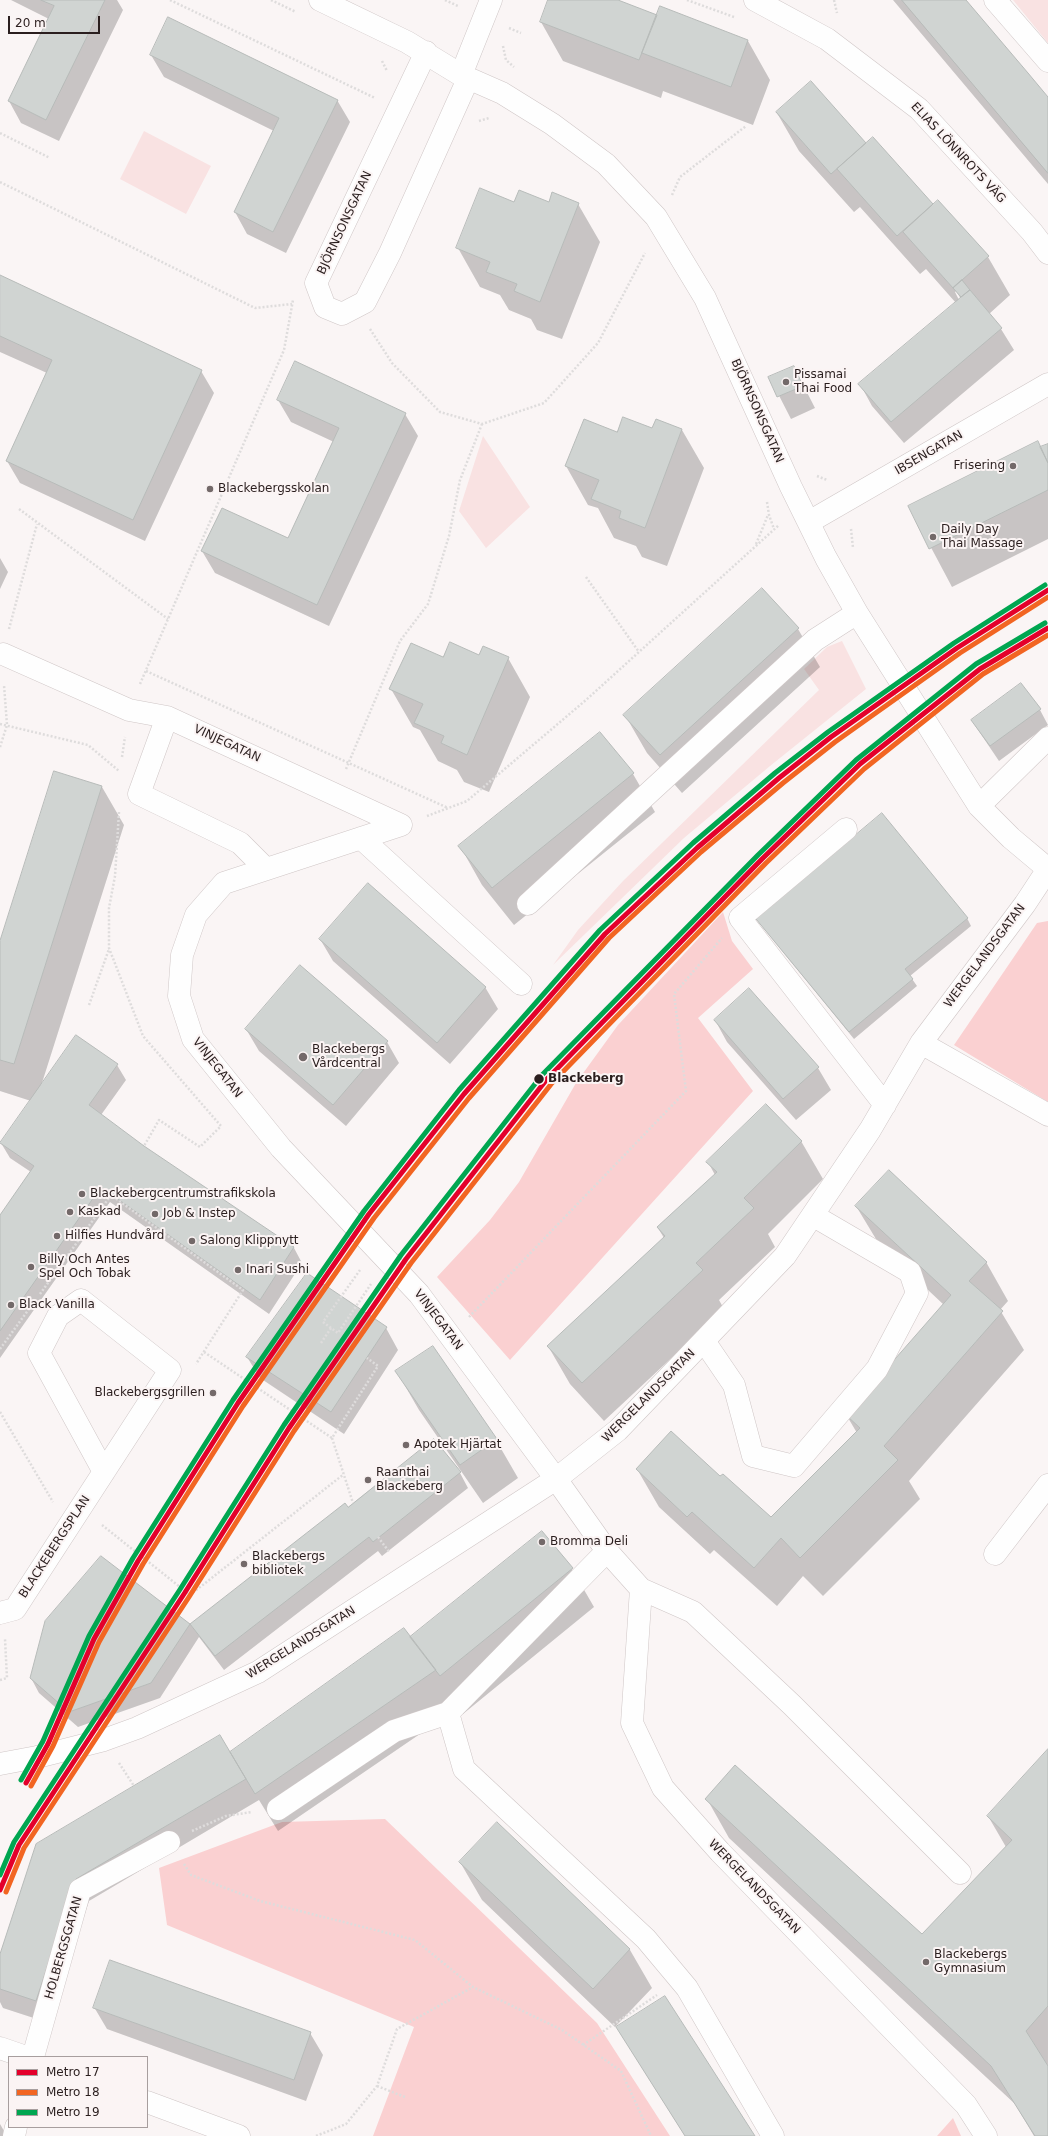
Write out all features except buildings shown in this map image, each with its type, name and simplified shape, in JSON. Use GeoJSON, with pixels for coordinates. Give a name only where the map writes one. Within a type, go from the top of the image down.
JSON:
{"type":"FeatureCollection","features":[{"type":"Feature","properties":{"kind":"street","name":"BJÖRNSONSGATAN"},"geometry":{"type":"LineString","coordinates":[[320,0],[426,52],[464,77],[502,93],[552,124],[606,164],[656,217],[705,298],[805,516],[826,558],[857,612],[979,806],[1011,838],[1048,869]]}},
{"type":"Feature","properties":{"kind":"street"},"geometry":{"type":"LineString","coordinates":[[464,77],[491,0]]}},
{"type":"Feature","properties":{"kind":"street","name":"ELIAS LÖNNROTS VÄG"},"geometry":{"type":"LineString","coordinates":[[758,0],[827,39],[919,109],[1032,232],[1048,254]]}},
{"type":"Feature","properties":{"kind":"street"},"geometry":{"type":"LineString","coordinates":[[995,0],[1048,61]]}},
{"type":"Feature","properties":{"kind":"street","name":"BJÖRNSONSGATAN"},"geometry":{"type":"LineString","coordinates":[[426,52],[316,283],[325,307],[342,314],[365,302],[390,253],[464,77]]}},
{"type":"Feature","properties":{"kind":"street","name":"IBSENGATAN"},"geometry":{"type":"LineString","coordinates":[[805,516],[1048,384]]}},
{"type":"Feature","properties":{"kind":"street"},"geometry":{"type":"LineString","coordinates":[[528,904],[815,640],[857,612]]}},
{"type":"Feature","properties":{"kind":"street","name":"VINJEGATAN"},"geometry":{"type":"LineString","coordinates":[[3,654],[129,710],[167,717],[402,825]]}},
{"type":"Feature","properties":{"kind":"street"},"geometry":{"type":"LineString","coordinates":[[167,717],[139,794],[240,843],[266,869]]}},
{"type":"Feature","properties":{"kind":"street"},"geometry":{"type":"LineString","coordinates":[[979,806],[1048,738]]}},
{"type":"Feature","properties":{"kind":"street","name":"VINJEGATAN"},"geometry":{"type":"LineString","coordinates":[[402,825],[224,883],[196,915],[182,955],[179,996],[193,1039],[281,1148],[419,1294],[556,1479]]}},
{"type":"Feature","properties":{"kind":"street"},"geometry":{"type":"LineString","coordinates":[[846,828],[740,918],[885,1105]]}},
{"type":"Feature","properties":{"kind":"street"},"geometry":{"type":"LineString","coordinates":[[361,838],[521,984]]}},
{"type":"Feature","properties":{"kind":"street","name":"WERGELANDSGATAN"},"geometry":{"type":"LineString","coordinates":[[0,1764],[37,1757],[110,1738],[137,1728],[258,1672],[556,1479],[618,1430],[786,1256],[814,1216],[885,1105],[921,1042],[1024,904],[1048,869]]}},
{"type":"Feature","properties":{"kind":"street"},"geometry":{"type":"LineString","coordinates":[[921,1042],[1048,1115]]}},
{"type":"Feature","properties":{"kind":"street","name":"WERGELANDSGATAN"},"geometry":{"type":"LineString","coordinates":[[704,1341],[734,1385],[753,1456],[794,1466],[876,1369],[917,1293],[910,1272],[814,1216]]}},
{"type":"Feature","properties":{"kind":"street","name":"BLACKEBERGSPLAN"},"geometry":{"type":"LineString","coordinates":[[0,1613],[15,1609],[68,1527],[104,1472],[170,1370],[81,1300],[58,1316],[39,1353],[104,1472]]}},
{"type":"Feature","properties":{"kind":"street"},"geometry":{"type":"LineString","coordinates":[[556,1479],[607,1550],[641,1589],[693,1612],[792,1705],[960,1873]]}},
{"type":"Feature","properties":{"kind":"street"},"geometry":{"type":"LineString","coordinates":[[995,1554],[1048,1485]]}},
{"type":"Feature","properties":{"kind":"street"},"geometry":{"type":"LineString","coordinates":[[278,1809],[394,1731],[448,1713],[607,1550]]}},
{"type":"Feature","properties":{"kind":"street","name":"WERGELANDSGATAN"},"geometry":{"type":"LineString","coordinates":[[641,1589],[632,1723],[663,1788],[720,1852],[966,2105],[986,2136]]}},
{"type":"Feature","properties":{"kind":"street"},"geometry":{"type":"LineString","coordinates":[[448,1713],[464,1768],[646,1939],[680,1979],[773,2136]]}},
{"type":"Feature","properties":{"kind":"street","name":"HOLBERGSGATAN"},"geometry":{"type":"LineString","coordinates":[[33,2056],[80,1890],[169,1842]]}},
{"type":"Feature","properties":{"kind":"street"},"geometry":{"type":"LineString","coordinates":[[0,2048],[23,2056]]}},
{"type":"Feature","properties":{"kind":"street"},"geometry":{"type":"LineString","coordinates":[[148,2102],[239,2136]]}},
{"type":"Feature","properties":{"kind":"path"},"geometry":{"type":"LineString","coordinates":[[170,0],[383,101]]}},
{"type":"Feature","properties":{"kind":"path"},"geometry":{"type":"LineString","coordinates":[[687,0],[739,18]]}},
{"type":"Feature","properties":{"kind":"path"},"geometry":{"type":"LineString","coordinates":[[504,31],[506,26],[521,34]]}},
{"type":"Feature","properties":{"kind":"path"},"geometry":{"type":"LineString","coordinates":[[503,42],[506,60],[518,70]]}},
{"type":"Feature","properties":{"kind":"path"},"geometry":{"type":"LineString","coordinates":[[475,123],[490,118]]}},
{"type":"Feature","properties":{"kind":"path"},"geometry":{"type":"LineString","coordinates":[[672,196],[680,177],[746,126]]}},
{"type":"Feature","properties":{"kind":"path"},"geometry":{"type":"LineString","coordinates":[[0,133],[50,158]]}},
{"type":"Feature","properties":{"kind":"path"},"geometry":{"type":"LineString","coordinates":[[0,182],[255,308],[291,304],[284,350],[129,710],[120,778]]}},
{"type":"Feature","properties":{"kind":"path"},"geometry":{"type":"LineString","coordinates":[[366,324],[392,364],[440,412],[482,424],[544,403],[598,343],[647,250]]}},
{"type":"Feature","properties":{"kind":"path"},"geometry":{"type":"LineString","coordinates":[[335,794],[400,641],[428,604],[449,536],[460,480],[482,424]]}},
{"type":"Feature","properties":{"kind":"path"},"geometry":{"type":"LineString","coordinates":[[812,473],[820,479],[832,480]]}},
{"type":"Feature","properties":{"kind":"path"},"geometry":{"type":"LineString","coordinates":[[766,499],[769,515],[774,529]]}},
{"type":"Feature","properties":{"kind":"path"},"geometry":{"type":"LineString","coordinates":[[19,509],[37,524],[168,619]]}},
{"type":"Feature","properties":{"kind":"path"},"geometry":{"type":"LineString","coordinates":[[756,545],[769,515]]}},
{"type":"Feature","properties":{"kind":"path"},"geometry":{"type":"LineString","coordinates":[[402,825],[467,801],[586,700],[774,529],[805,516]]}},
{"type":"Feature","properties":{"kind":"path"},"geometry":{"type":"LineString","coordinates":[[853,549],[851,528],[854,522]]}},
{"type":"Feature","properties":{"kind":"path"},"geometry":{"type":"LineString","coordinates":[[0,747],[7,725],[3,654],[37,524]]}},
{"type":"Feature","properties":{"kind":"path"},"geometry":{"type":"LineString","coordinates":[[586,577],[639,652]]}},
{"type":"Feature","properties":{"kind":"path"},"geometry":{"type":"LineString","coordinates":[[146,671],[348,764],[448,808]]}},
{"type":"Feature","properties":{"kind":"path"},"geometry":{"type":"LineString","coordinates":[[0,724],[88,745],[120,771]]}},
{"type":"Feature","properties":{"kind":"path"},"geometry":{"type":"LineString","coordinates":[[89,1005],[109,948],[109,908],[114,876],[119,807]]}},
{"type":"Feature","properties":{"kind":"path"},"geometry":{"type":"LineString","coordinates":[[450,1336],[686,1091],[674,994],[740,918]]}},
{"type":"Feature","properties":{"kind":"path"},"geometry":{"type":"LineString","coordinates":[[109,948],[143,1036],[221,1126],[200,1147],[159,1120],[144,1146]]}},
{"type":"Feature","properties":{"kind":"path"},"geometry":{"type":"LineString","coordinates":[[37,1298],[112,1195]]}},
{"type":"Feature","properties":{"kind":"path"},"geometry":{"type":"LineString","coordinates":[[363,1265],[323,1322],[338,1333],[372,1283]]}},
{"type":"Feature","properties":{"kind":"path"},"geometry":{"type":"LineString","coordinates":[[0,1349],[32,1304]]}},
{"type":"Feature","properties":{"kind":"path"},"geometry":{"type":"LineString","coordinates":[[321,1343],[331,1328]]}},
{"type":"Feature","properties":{"kind":"path"},"geometry":{"type":"LineString","coordinates":[[204,1352],[332,1438],[353,1504]]}},
{"type":"Feature","properties":{"kind":"path"},"geometry":{"type":"LineString","coordinates":[[332,1438],[378,1366],[366,1358]]}},
{"type":"Feature","properties":{"kind":"path"},"geometry":{"type":"LineString","coordinates":[[0,1412],[68,1527]]}},
{"type":"Feature","properties":{"kind":"path"},"geometry":{"type":"LineString","coordinates":[[97,1521],[190,1595],[344,1474]]}},
{"type":"Feature","properties":{"kind":"path"},"geometry":{"type":"LineString","coordinates":[[278,1809],[226,1816],[169,1842],[191,1875],[260,1901],[415,1940],[473,1987],[562,2030],[621,2071],[651,2136]]}},
{"type":"Feature","properties":{"kind":"path"},"geometry":{"type":"LineString","coordinates":[[583,2045],[680,1979]]}},
{"type":"Feature","properties":{"kind":"path"},"geometry":{"type":"LineString","coordinates":[[316,2136],[346,2124],[377,2086],[397,2029],[473,1987]]}},
{"type":"Feature","properties":{"kind":"path"},"geometry":{"type":"LineString","coordinates":[[377,2086],[405,2098]]}},
{"type":"Feature","properties":{"kind":"shaded area"},"geometry":{"type":"Polygon","coordinates":[[[1013,0],[1048,0],[1048,43],[1013,0]]]}},
{"type":"Feature","properties":{"kind":"shaded area"},"geometry":{"type":"Polygon","coordinates":[[[144,131],[211,166],[186,214],[120,179],[144,131]]]}},
{"type":"Feature","properties":{"kind":"shaded area"},"geometry":{"type":"Polygon","coordinates":[[[483,436],[530,507],[486,548],[459,511],[483,436]]]}},
{"type":"Feature","properties":{"kind":"shaded area"},"geometry":{"type":"Polygon","coordinates":[[[842,641],[866,689],[770,766],[684,838],[553,965],[578,930],[623,881],[819,690],[804,669],[827,647],[842,641]]]}},
{"type":"Feature","properties":{"kind":"shaded area"},"geometry":{"type":"Polygon","coordinates":[[[723,912],[732,941],[753,969],[698,1018],[753,1091],[510,1360],[437,1277],[490,1220],[519,1182],[576,1083],[618,1025],[723,912]]]}},
{"type":"Feature","properties":{"kind":"shaded area"},"geometry":{"type":"Polygon","coordinates":[[[1048,921],[1048,1102],[954,1045],[1037,923],[1048,921]]]}},
{"type":"Feature","properties":{"kind":"shaded area"},"geometry":{"type":"Polygon","coordinates":[[[385,1819],[597,2023],[670,2136],[373,2136],[414,2027],[167,1925],[159,1868],[282,1822],[385,1819]]]}},
{"type":"Feature","properties":{"kind":"shaded area"},"geometry":{"type":"Polygon","coordinates":[[[953,2118],[961,2136],[937,2136],[953,2118]]]}},
{"type":"Feature","properties":{"kind":"metro line","name":"19"},"geometry":{"type":"LineString","coordinates":[[21,1780],[43,1741],[89,1636],[133,1558],[233,1400],[364,1211],[459,1090],[600,930],[693,843],[775,773],[828,732],[954,643],[1045,585]]}},
{"type":"Feature","properties":{"kind":"metro line","name":"17"},"geometry":{"type":"LineString","coordinates":[[26,1783],[48,1744],[94,1639],[138,1561],[238,1403],[369,1214],[464,1094],[605,934],[697,848],[779,778],[831,737],[957,648],[1048,590]]}},
{"type":"Feature","properties":{"kind":"metro line","name":"18"},"geometry":{"type":"LineString","coordinates":[[31,1786],[53,1746],[99,1642],[143,1564],[243,1406],[374,1218],[469,1098],[609,938],[701,852],[783,783],[835,742],[960,653],[1048,597]]}},
{"type":"Feature","properties":{"kind":"metro line","name":"19"},"geometry":{"type":"LineString","coordinates":[[0,1875],[14,1842],[179,1591],[284,1425],[401,1255],[542,1075],[758,855],[856,760],[976,664],[1045,623]]}},
{"type":"Feature","properties":{"kind":"metro line","name":"17"},"geometry":{"type":"LineString","coordinates":[[0,1890],[19,1845],[184,1594],[289,1428],[406,1259],[547,1079],[762,859],[860,764],[980,669],[1048,628]]}},
{"type":"Feature","properties":{"kind":"metro line","name":"18"},"geometry":{"type":"LineString","coordinates":[[6,1892],[24,1848],[189,1597],[294,1431],[411,1263],[552,1083],[766,863],[864,769],[983,674],[1048,635]]}},
{"type":"Feature","properties":{"kind":"place","name":"Pissamai Thai Food"},"geometry":{"type":"Point","coordinates":[786,382]}},
{"type":"Feature","properties":{"kind":"place","name":"Frisering"},"geometry":{"type":"Point","coordinates":[1013,466]}},
{"type":"Feature","properties":{"kind":"place","name":"Blackebergsskolan"},"geometry":{"type":"Point","coordinates":[210,489]}},
{"type":"Feature","properties":{"kind":"place","name":"Daily Day Thai Massage"},"geometry":{"type":"Point","coordinates":[933,537]}},
{"type":"Feature","properties":{"kind":"place","name":"Blackebergs Vårdcentral"},"geometry":{"type":"Point","coordinates":[303,1057]}},
{"type":"Feature","properties":{"kind":"place","name":"Blackeberg"},"geometry":{"type":"Point","coordinates":[539,1079]}},
{"type":"Feature","properties":{"kind":"place","name":"Blackebergcentrumstrafikskola"},"geometry":{"type":"Point","coordinates":[82,1194]}},
{"type":"Feature","properties":{"kind":"place","name":"Kaskad"},"geometry":{"type":"Point","coordinates":[70,1212]}},
{"type":"Feature","properties":{"kind":"place","name":"Job & Instep"},"geometry":{"type":"Point","coordinates":[155,1214]}},
{"type":"Feature","properties":{"kind":"place","name":"Hilfies Hundvård"},"geometry":{"type":"Point","coordinates":[57,1236]}},
{"type":"Feature","properties":{"kind":"place","name":"Salong Klippnytt"},"geometry":{"type":"Point","coordinates":[192,1241]}},
{"type":"Feature","properties":{"kind":"place","name":"Billy Och Antes Spel Och Tobak"},"geometry":{"type":"Point","coordinates":[31,1267]}},
{"type":"Feature","properties":{"kind":"place","name":"Inari Sushi"},"geometry":{"type":"Point","coordinates":[238,1270]}},
{"type":"Feature","properties":{"kind":"place","name":"Black Vanilla"},"geometry":{"type":"Point","coordinates":[11,1305]}},
{"type":"Feature","properties":{"kind":"place","name":"Blackebergsgrillen"},"geometry":{"type":"Point","coordinates":[213,1393]}},
{"type":"Feature","properties":{"kind":"place","name":"Apotek Hjärtat"},"geometry":{"type":"Point","coordinates":[406,1445]}},
{"type":"Feature","properties":{"kind":"place","name":"Raanthai Blackeberg"},"geometry":{"type":"Point","coordinates":[368,1480]}},
{"type":"Feature","properties":{"kind":"place","name":"Bromma Deli"},"geometry":{"type":"Point","coordinates":[542,1542]}},
{"type":"Feature","properties":{"kind":"place","name":"Blackebergs bibliotek"},"geometry":{"type":"Point","coordinates":[244,1564]}},
{"type":"Feature","properties":{"kind":"place","name":"Blackebergs Gymnasium"},"geometry":{"type":"Point","coordinates":[926,1962]}}]}
